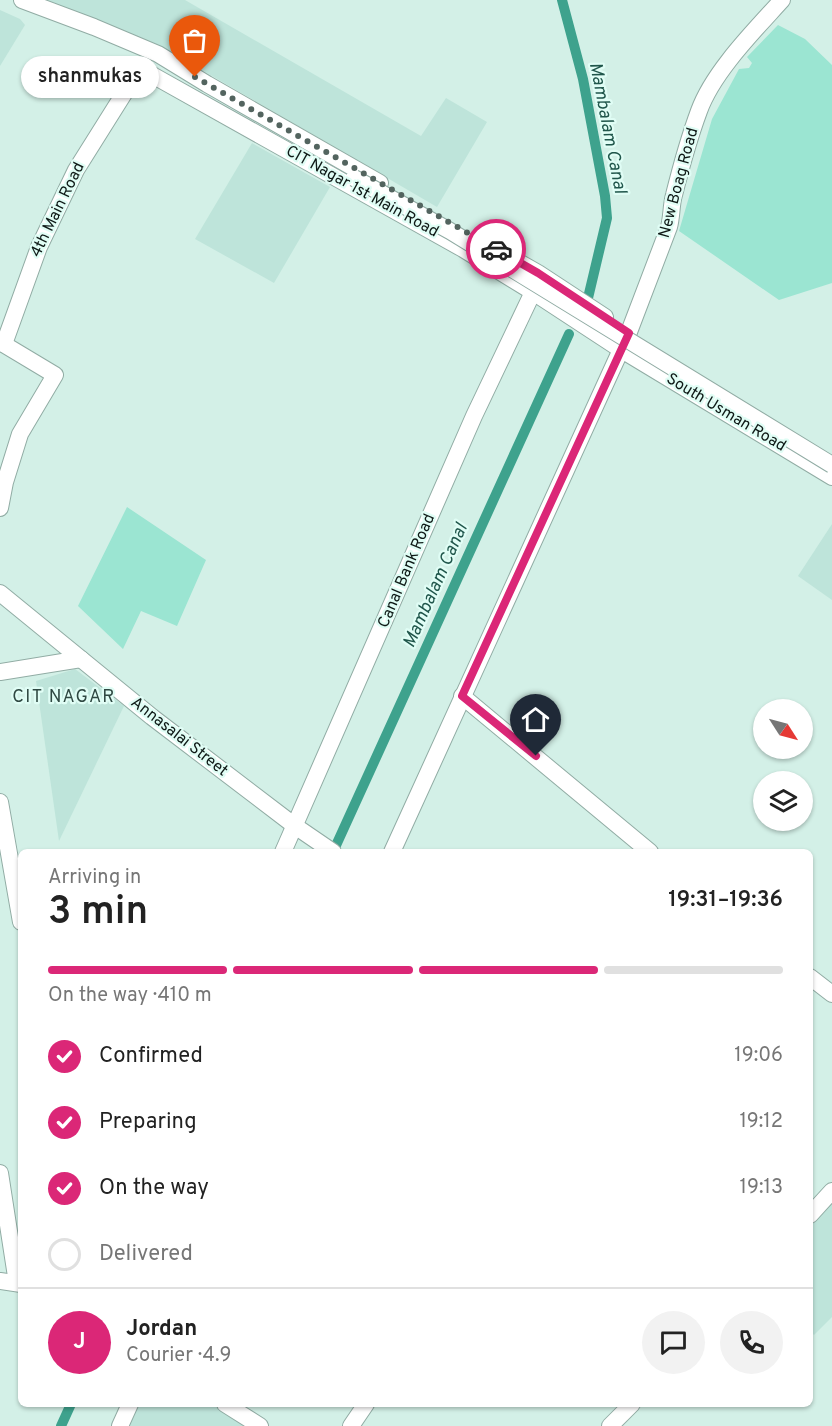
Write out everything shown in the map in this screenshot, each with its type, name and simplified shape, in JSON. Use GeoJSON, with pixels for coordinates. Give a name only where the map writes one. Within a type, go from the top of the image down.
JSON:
{"type":"FeatureCollection","features":[{"type":"Feature","properties":{"kind":"main road"},"geometry":{"type":"LineString","coordinates":[[21,0],[158,54],[194,88],[450,231],[832,465]]}},
{"type":"Feature","properties":{"kind":"main road","name":"New Boag Road"},"geometry":{"type":"LineString","coordinates":[[393,849],[629,333],[672,218],[673,198],[700,109],[718,77],[745,40],[782,0]]}},
{"type":"Feature","properties":{"kind":"main road","name":"CIT Nagar 1st Main Road"},"geometry":{"type":"LineString","coordinates":[[130,84],[140,75],[146,74],[194,88],[533,291],[620,349]]}},
{"type":"Feature","properties":{"kind":"main road","name":"4th Main Road"},"geometry":{"type":"LineString","coordinates":[[2,343],[39,247],[76,170],[130,84]]}},
{"type":"Feature","properties":{"kind":"main road","name":"South Usman Road"},"geometry":{"type":"LineString","coordinates":[[194,88],[538,273],[832,460]]}},
{"type":"Feature","properties":{"kind":"main road","name":"Canal Bank Road"},"geometry":{"type":"LineString","coordinates":[[284,849],[474,416],[533,291]]}},
{"type":"Feature","properties":{"kind":"main road"},"geometry":{"type":"LineString","coordinates":[[0,508],[5,482],[20,434],[55,375],[2,343]]}},
{"type":"Feature","properties":{"kind":"main road","name":"South Usman Road"},"geometry":{"type":"LineString","coordinates":[[620,349],[832,477]]}},
{"type":"Feature","properties":{"kind":"main road","name":"Annasalai Street"},"geometry":{"type":"LineString","coordinates":[[0,593],[152,717],[295,826],[330,849]]}},
{"type":"Feature","properties":{"kind":"main road"},"geometry":{"type":"LineString","coordinates":[[0,672],[81,659]]}},
{"type":"Feature","properties":{"kind":"main road"},"geometry":{"type":"LineString","coordinates":[[462,696],[646,849]]}},
{"type":"Feature","properties":{"kind":"main road"},"geometry":{"type":"LineString","coordinates":[[0,802],[18,905]]}},
{"type":"Feature","properties":{"kind":"main road"},"geometry":{"type":"LineString","coordinates":[[813,978],[832,994]]}},
{"type":"Feature","properties":{"kind":"main road"},"geometry":{"type":"LineString","coordinates":[[0,1173],[18,1277]]}},
{"type":"Feature","properties":{"kind":"main road"},"geometry":{"type":"LineString","coordinates":[[813,1212],[832,1191]]}},
{"type":"Feature","properties":{"kind":"main road"},"geometry":{"type":"LineString","coordinates":[[0,1281],[18,1283]]}},
{"type":"Feature","properties":{"kind":"main road"},"geometry":{"type":"LineString","coordinates":[[120,1426],[129,1407]]}},
{"type":"Feature","properties":{"kind":"main road"},"geometry":{"type":"LineString","coordinates":[[230,1407],[260,1426]]}},
{"type":"Feature","properties":{"kind":"main road"},"geometry":{"type":"LineString","coordinates":[[351,1426],[364,1407]]}},
{"type":"Feature","properties":{"kind":"main road"},"geometry":{"type":"LineString","coordinates":[[610,1426],[629,1407]]}},
{"type":"Feature","properties":{"kind":"shaded area"},"geometry":{"type":"Polygon","coordinates":[[[43,0],[185,0],[421,136],[446,98],[487,122],[437,207],[159,45],[43,0]]]}},
{"type":"Feature","properties":{"kind":"shaded area"},"geometry":{"type":"Polygon","coordinates":[[[0,10],[20,19],[25,25],[0,66],[0,10]]]}},
{"type":"Feature","properties":{"kind":"shaded area"},"geometry":{"type":"Polygon","coordinates":[[[252,143],[330,187],[274,283],[195,239],[252,143]]]}},
{"type":"Feature","properties":{"kind":"shaded area"},"geometry":{"type":"Polygon","coordinates":[[[832,524],[832,600],[798,576],[832,524]]]}},
{"type":"Feature","properties":{"kind":"shaded area"},"geometry":{"type":"Polygon","coordinates":[[[75,669],[124,706],[59,841],[36,681],[75,669]]]}},
{"type":"Feature","properties":{"kind":"shaded area"},"geometry":{"type":"Polygon","coordinates":[[[832,1201],[832,1317],[814,1335],[813,1334],[813,1223],[832,1201]]]}},
{"type":"Feature","properties":{"kind":"shaded area"},"geometry":{"type":"Polygon","coordinates":[[[123,1407],[219,1407],[248,1426],[115,1426],[123,1407]]]}},
{"type":"Feature","properties":{"kind":"green space"},"geometry":{"type":"Polygon","coordinates":[[[778,25],[805,39],[832,65],[832,283],[779,300],[679,231],[712,119],[739,69],[749,68],[752,63],[747,57],[778,25]]]}},
{"type":"Feature","properties":{"kind":"green space"},"geometry":{"type":"Polygon","coordinates":[[[127,507],[206,560],[177,626],[141,611],[123,649],[78,606],[127,507]]]}},
{"type":"Feature","properties":{"kind":"waterway","name":"Mambalam Canal"},"geometry":{"type":"LineString","coordinates":[[562,0],[583,79],[607,218],[588,298]]}},
{"type":"Feature","properties":{"kind":"waterway","name":"Mambalam Canal"},"geometry":{"type":"LineString","coordinates":[[334,849],[569,334]]}},
{"type":"Feature","properties":{"kind":"waterway","name":"Mambalam Canal"},"geometry":{"type":"LineString","coordinates":[[61,1426],[70,1407]]}},
{"type":"Feature","properties":{"kind":"way so far"},"geometry":{"type":"LineString","coordinates":[[195,77],[496,249]]}},
{"type":"Feature","properties":{"kind":"place","name":"shanmukas"},"geometry":{"type":"Point","coordinates":[195,77]}},
{"type":"Feature","properties":{"kind":"district","name":"CIT NAGAR"},"geometry":{"type":"Point","coordinates":[64,697]}},
{"type":"Feature","properties":{"kind":"route"},"geometry":{"type":"LineString","coordinates":[[496,249],[538,273],[629,333],[462,696],[536,756]]}}]}
